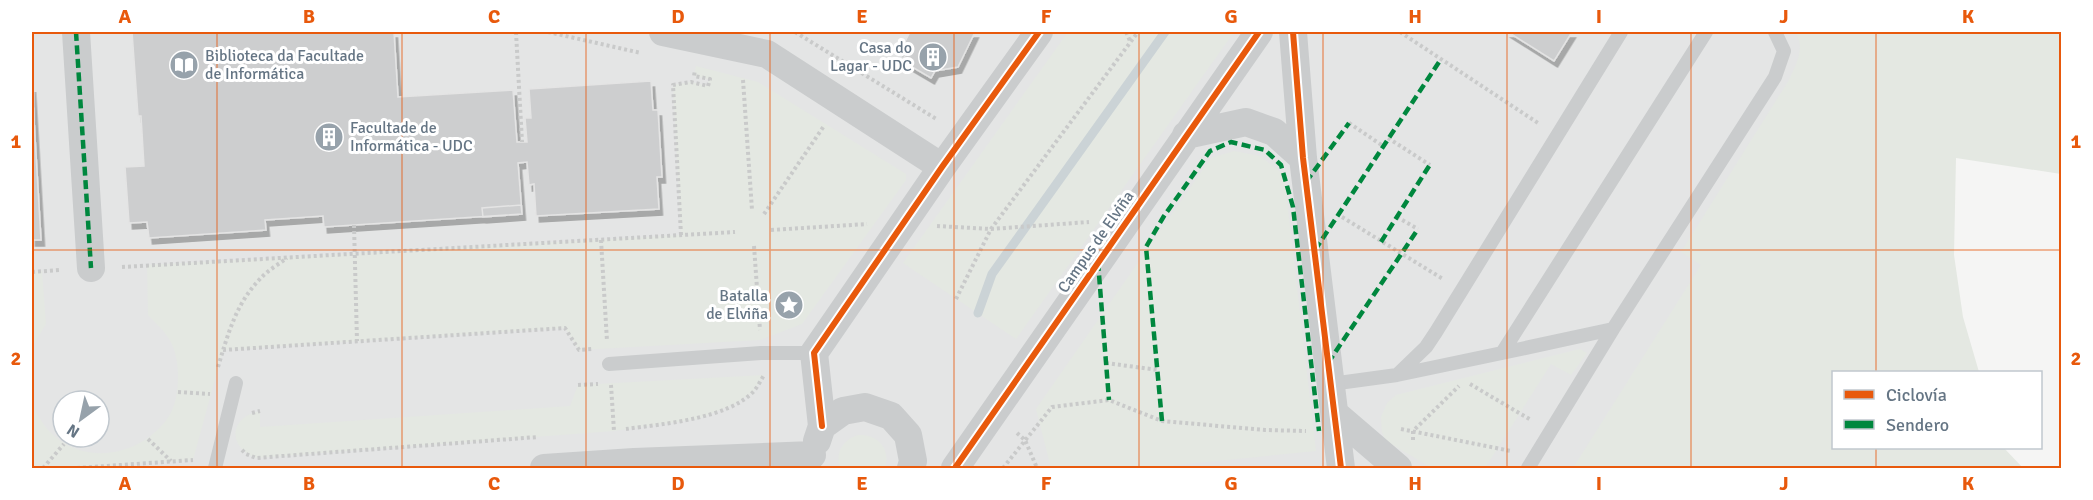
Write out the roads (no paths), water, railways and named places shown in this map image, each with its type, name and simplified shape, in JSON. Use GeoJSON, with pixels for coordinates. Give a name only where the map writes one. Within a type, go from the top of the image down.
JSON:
{"type":"FeatureCollection","features":[{"type":"Feature","properties":{"kind":"street"},"geometry":{"type":"LineString","coordinates":[[76,32],[91,268]]}},
{"type":"Feature","properties":{"kind":"street"},"geometry":{"type":"LineString","coordinates":[[544,468],[634,462],[813,462],[822,426],[814,353],[942,166],[1039,32]]}},
{"type":"Feature","properties":{"kind":"street","name":"Campus de Elviña"},"geometry":{"type":"LineString","coordinates":[[955,468],[1259,32]]}},
{"type":"Feature","properties":{"kind":"street"},"geometry":{"type":"LineString","coordinates":[[1293,32],[1303,158],[1341,468]]}},
{"type":"Feature","properties":{"kind":"street"},"geometry":{"type":"LineString","coordinates":[[657,43],[765,43],[942,166]]}},
{"type":"Feature","properties":{"kind":"street"},"geometry":{"type":"LineString","coordinates":[[1186,135],[1246,122],[1274,132],[1303,158]]}},
{"type":"Feature","properties":{"kind":"street"},"geometry":{"type":"LineString","coordinates":[[822,426],[843,411],[865,407],[891,416],[908,435],[913,461],[910,468]]}},
{"type":"Feature","properties":{"kind":"street"},"geometry":{"type":"LineString","coordinates":[[1336,423],[1406,459]]}},
{"type":"Feature","properties":{"kind":"lane"},"geometry":{"type":"LineString","coordinates":[[1397,375],[1426,347],[1621,32]]}},
{"type":"Feature","properties":{"kind":"lane"},"geometry":{"type":"LineString","coordinates":[[1502,353],[1706,32]]}},
{"type":"Feature","properties":{"kind":"lane"},"geometry":{"type":"LineString","coordinates":[[1528,468],[1613,329],[1775,77],[1784,51],[1775,32]]}},
{"type":"Feature","properties":{"kind":"lane"},"geometry":{"type":"LineString","coordinates":[[1331,384],[1397,375],[1613,329]]}},
{"type":"Feature","properties":{"kind":"lane"},"geometry":{"type":"LineString","coordinates":[[609,364],[761,353],[814,353]]}},
{"type":"Feature","properties":{"kind":"lane"},"geometry":{"type":"LineString","coordinates":[[215,468],[236,383]]}},
{"type":"Feature","properties":{"kind":"waterway"},"geometry":{"type":"LineString","coordinates":[[978,313],[992,274],[1165,32]]}},
{"type":"Feature","properties":{"kind":"place","name":"Casa do Lagar - UDC"},"geometry":{"type":"Point","coordinates":[933,57]}},
{"type":"Feature","properties":{"kind":"place","name":"Biblioteca da Facultade de Informática"},"geometry":{"type":"Point","coordinates":[184,65]}},
{"type":"Feature","properties":{"kind":"place","name":"Facultade de Informática - UDC"},"geometry":{"type":"Point","coordinates":[329,137]}},
{"type":"Feature","properties":{"kind":"place","name":"Batalla de Elviña"},"geometry":{"type":"Point","coordinates":[789,305]}}]}
